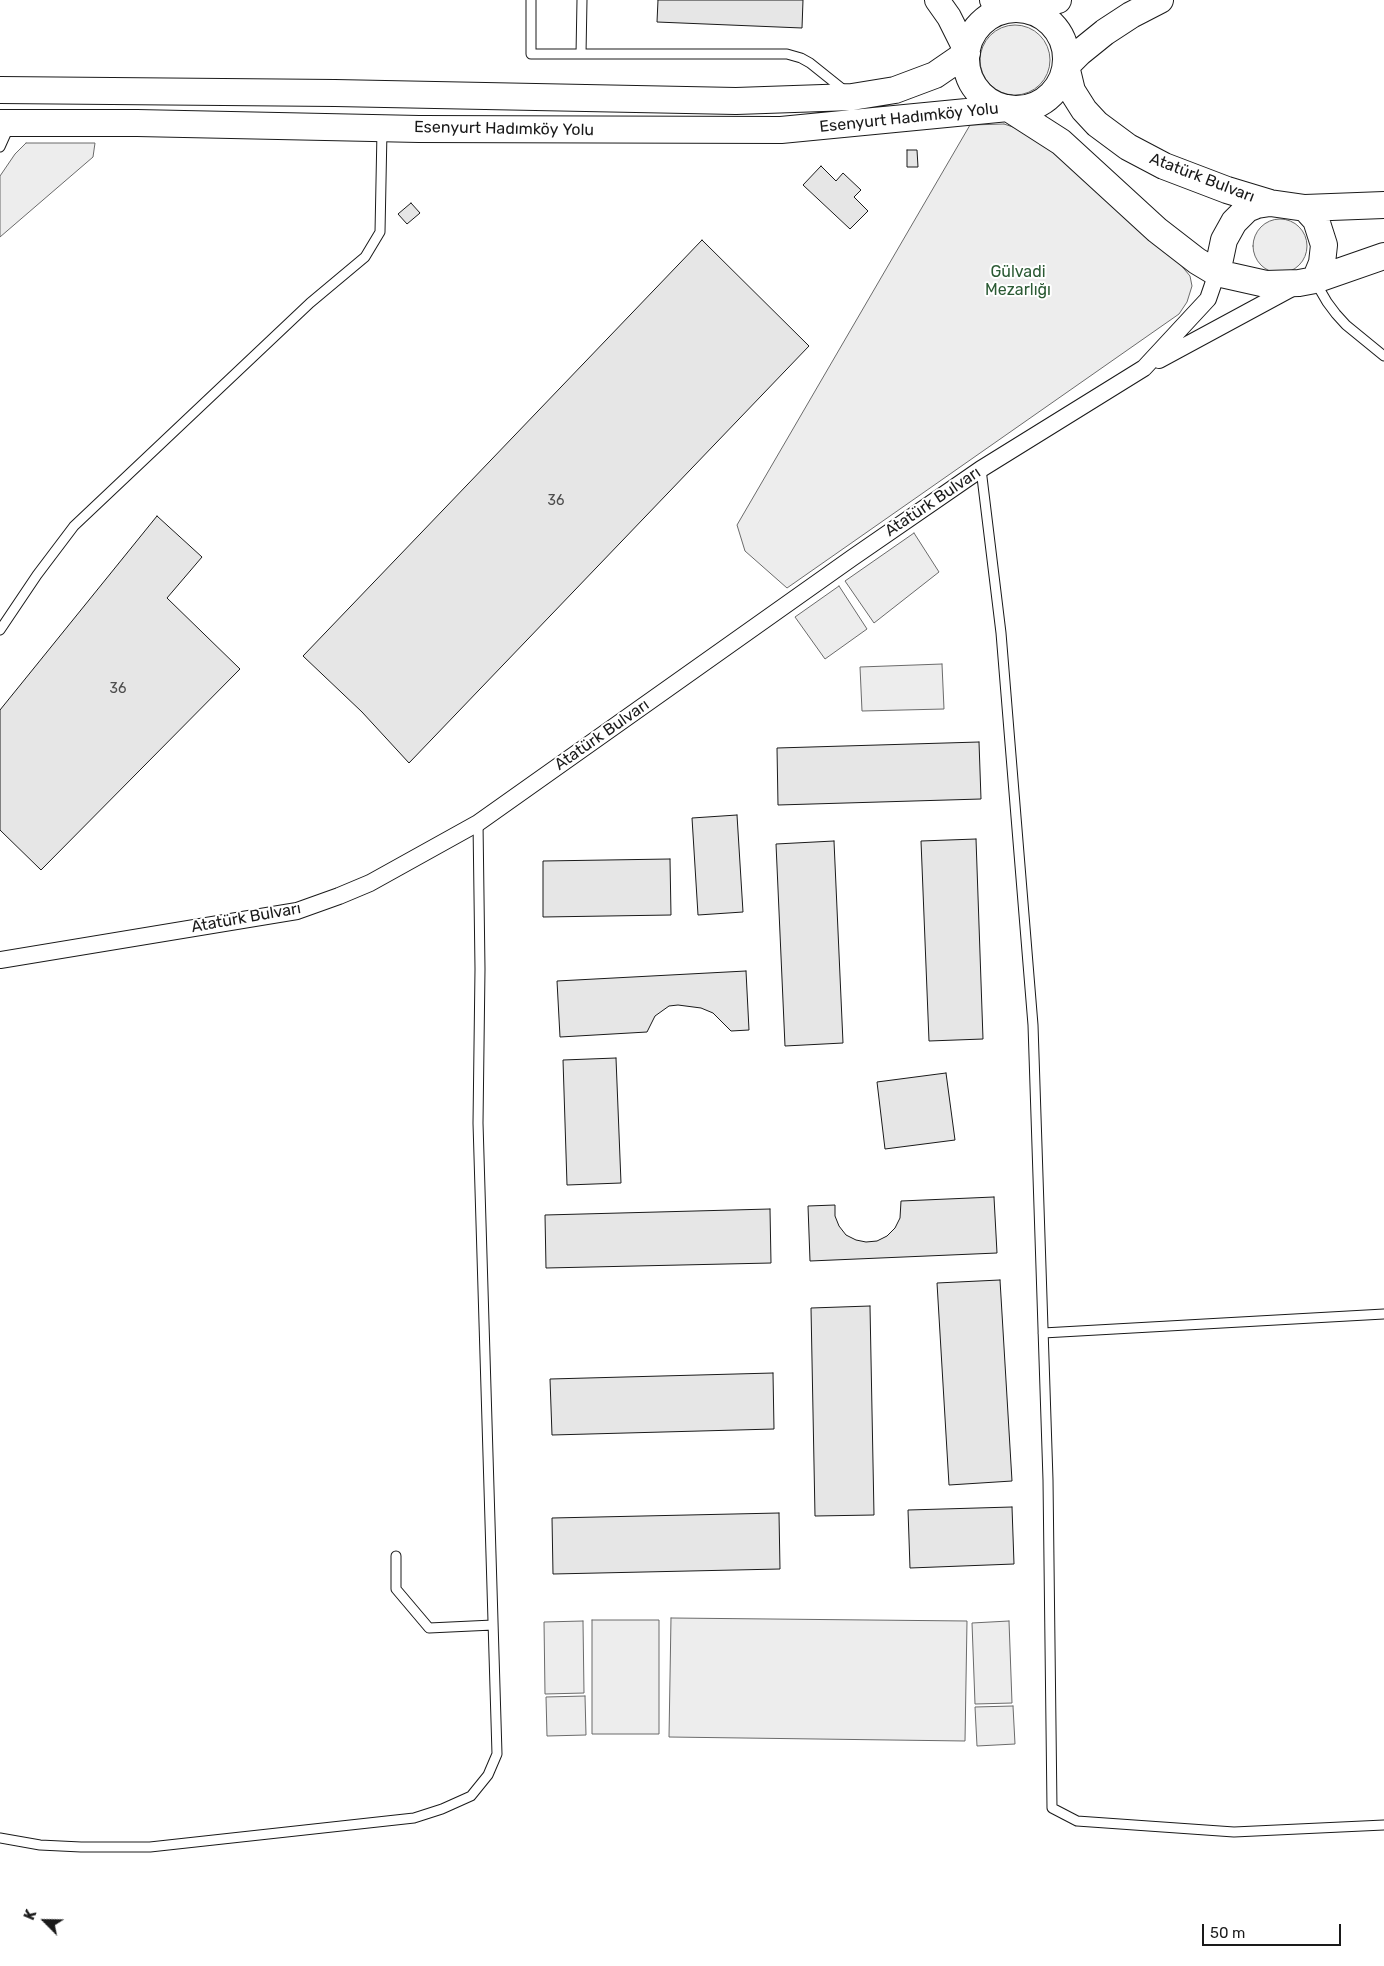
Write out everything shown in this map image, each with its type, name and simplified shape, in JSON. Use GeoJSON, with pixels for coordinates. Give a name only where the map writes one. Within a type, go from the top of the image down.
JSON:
{"type":"FeatureCollection","features":[{"type":"Feature","properties":{"kind":"main road"},"geometry":{"type":"LineString","coordinates":[[1018,9],[1035,12],[1049,21],[1060,34],[1066,50],[1066,66],[1061,82],[1052,94],[1039,104],[1024,108],[1008,108],[993,103],[981,94],[972,82],[967,68],[967,53],[971,38],[979,26],[990,16],[1004,10],[1018,9],[1058,0]]}},
{"type":"Feature","properties":{"kind":"main road"},"geometry":{"type":"LineString","coordinates":[[1066,66],[1105,32],[1131,15],[1160,0]]}},
{"type":"Feature","properties":{"kind":"main road","name":"Esenyurt Hadımköy Yolu"},"geometry":{"type":"LineString","coordinates":[[0,90],[335,93],[736,100],[852,97],[895,90],[934,75],[967,53]]}},
{"type":"Feature","properties":{"kind":"main road","name":"Atatürk Bulvarı"},"geometry":{"type":"LineString","coordinates":[[1066,66],[1072,91],[1084,110],[1097,124],[1128,147],[1164,166],[1227,190],[1270,202],[1305,208],[1384,206]]}},
{"type":"Feature","properties":{"kind":"main road","name":"Esenyurt Hadımköy Yolu"},"geometry":{"type":"LineString","coordinates":[[6,123],[146,123],[382,128],[781,130],[1008,108]]}},
{"type":"Feature","properties":{"kind":"main road","name":"Atatürk Bulvarı"},"geometry":{"type":"LineString","coordinates":[[1008,108],[1061,142],[1157,230],[1216,273],[1266,284],[1307,282],[1384,256]]}},
{"type":"Feature","properties":{"kind":"main road"},"geometry":{"type":"LineString","coordinates":[[1216,273],[1224,240],[1234,222],[1252,206],[1270,202]]}},
{"type":"Feature","properties":{"kind":"main road"},"geometry":{"type":"LineString","coordinates":[[1305,208],[1316,220],[1324,245],[1322,264],[1307,282]]}},
{"type":"Feature","properties":{"kind":"street"},"geometry":{"type":"LineString","coordinates":[[936,0],[949,17],[967,53]]}},
{"type":"Feature","properties":{"kind":"street"},"geometry":{"type":"LineString","coordinates":[[992,0],[1018,9]]}},
{"type":"Feature","properties":{"kind":"street","name":"Atatürk Bulvarı"},"geometry":{"type":"LineString","coordinates":[[1144,368],[1208,299],[1216,273]]}},
{"type":"Feature","properties":{"kind":"street","name":"Atatürk Bulvarı"},"geometry":{"type":"LineString","coordinates":[[0,960],[297,911],[339,896],[370,882],[478,823],[860,552],[982,469],[1144,368],[1307,282]]}},
{"type":"Feature","properties":{"kind":"lane"},"geometry":{"type":"LineString","coordinates":[[531,0],[531,54],[794,55],[810,63],[852,97]]}},
{"type":"Feature","properties":{"kind":"lane"},"geometry":{"type":"LineString","coordinates":[[581,54],[582,0]]}},
{"type":"Feature","properties":{"kind":"lane"},"geometry":{"type":"LineString","coordinates":[[0,147],[6,123]]}},
{"type":"Feature","properties":{"kind":"lane"},"geometry":{"type":"LineString","coordinates":[[0,630],[37,575],[74,526],[310,303],[365,257],[380,232],[382,128]]}},
{"type":"Feature","properties":{"kind":"lane"},"geometry":{"type":"LineString","coordinates":[[1307,282],[1346,324],[1384,356]]}},
{"type":"Feature","properties":{"kind":"lane"},"geometry":{"type":"LineString","coordinates":[[982,469],[1001,633],[1033,1024],[1048,1480],[1052,1808],[1077,1821],[1234,1832],[1384,1825]]}},
{"type":"Feature","properties":{"kind":"lane"},"geometry":{"type":"LineString","coordinates":[[0,1838],[48,1845],[150,1846],[414,1818],[442,1809],[471,1796],[488,1775],[497,1754],[478,1123],[480,969],[478,823]]}},
{"type":"Feature","properties":{"kind":"lane"},"geometry":{"type":"LineString","coordinates":[[1043,1332],[1384,1314]]}},
{"type":"Feature","properties":{"kind":"lane"},"geometry":{"type":"LineString","coordinates":[[396,1556],[396,1589],[429,1628],[493,1625]]}},
{"type":"Feature","properties":{"kind":"shaded area"},"geometry":{"type":"Polygon","coordinates":[[[1015,25],[1028,28],[1040,35],[1047,47],[1050,60],[1047,73],[1040,85],[1028,92],[1015,95],[1002,92],[990,85],[983,73],[980,60],[983,47],[990,35],[1002,28],[1015,25]]]}},
{"type":"Feature","properties":{"kind":"shaded area","name":"Gülvadi Mezarlığı"},"geometry":{"type":"Polygon","coordinates":[[[1004,124],[1025,131],[1039,140],[1180,264],[1190,276],[1192,286],[1187,302],[1179,314],[787,588],[745,551],[737,525],[970,125],[1004,124]]]}},
{"type":"Feature","properties":{"kind":"shaded area"},"geometry":{"type":"Polygon","coordinates":[[[26,143],[95,143],[93,157],[0,237],[0,176],[15,154],[26,143]]]}},
{"type":"Feature","properties":{"kind":"shaded area"},"geometry":{"type":"Polygon","coordinates":[[[1280,219],[1290,221],[1299,227],[1305,236],[1307,246],[1305,256],[1299,265],[1290,271],[1280,273],[1270,271],[1261,265],[1255,256],[1253,246],[1255,236],[1261,227],[1270,221],[1280,219]]]}},
{"type":"Feature","properties":{"kind":"shaded area"},"geometry":{"type":"Polygon","coordinates":[[[914,533],[939,572],[874,623],[845,581],[914,533]]]}},
{"type":"Feature","properties":{"kind":"shaded area"},"geometry":{"type":"Polygon","coordinates":[[[839,586],[867,629],[825,659],[795,617],[839,586]]]}},
{"type":"Feature","properties":{"kind":"shaded area"},"geometry":{"type":"Polygon","coordinates":[[[942,664],[944,709],[862,711],[860,667],[942,664]]]}},
{"type":"Feature","properties":{"kind":"shaded area"},"geometry":{"type":"Polygon","coordinates":[[[671,1618],[967,1621],[965,1741],[669,1737],[671,1618]]]}},
{"type":"Feature","properties":{"kind":"shaded area"},"geometry":{"type":"Polygon","coordinates":[[[592,1620],[659,1620],[659,1734],[592,1734],[592,1620]]]}},
{"type":"Feature","properties":{"kind":"shaded area"},"geometry":{"type":"Polygon","coordinates":[[[583,1621],[584,1693],[545,1694],[544,1622],[583,1621]]]}},
{"type":"Feature","properties":{"kind":"shaded area"},"geometry":{"type":"Polygon","coordinates":[[[1009,1621],[1012,1703],[975,1704],[972,1623],[1009,1621]]]}},
{"type":"Feature","properties":{"kind":"shaded area"},"geometry":{"type":"Polygon","coordinates":[[[585,1696],[586,1735],[547,1736],[546,1697],[585,1696]]]}},
{"type":"Feature","properties":{"kind":"shaded area"},"geometry":{"type":"Polygon","coordinates":[[[1013,1706],[1015,1744],[977,1746],[975,1707],[1013,1706]]]}},
{"type":"Feature","properties":{"kind":"building"},"geometry":{"type":"Polygon","coordinates":[[[658,0],[803,0],[802,28],[657,22],[658,0]]]}},
{"type":"Feature","properties":{"kind":"building"},"geometry":{"type":"Polygon","coordinates":[[[907,150],[917,150],[918,167],[907,167],[907,150]]]}},
{"type":"Feature","properties":{"kind":"building"},"geometry":{"type":"Polygon","coordinates":[[[821,166],[836,181],[843,173],[861,190],[854,197],[868,211],[850,229],[803,185],[821,166]]]}},
{"type":"Feature","properties":{"kind":"building"},"geometry":{"type":"Polygon","coordinates":[[[411,203],[420,213],[407,224],[398,214],[411,203]]]}},
{"type":"Feature","properties":{"kind":"building"},"geometry":{"type":"Polygon","coordinates":[[[702,240],[809,346],[409,763],[362,712],[303,656],[702,240]]]}},
{"type":"Feature","properties":{"kind":"building"},"geometry":{"type":"Polygon","coordinates":[[[157,516],[202,557],[167,598],[240,669],[41,870],[0,830],[0,710],[157,516]]]}},
{"type":"Feature","properties":{"kind":"building"},"geometry":{"type":"Polygon","coordinates":[[[979,742],[981,799],[778,805],[777,748],[979,742]]]}},
{"type":"Feature","properties":{"kind":"building"},"geometry":{"type":"Polygon","coordinates":[[[737,815],[743,912],[698,915],[692,818],[737,815]]]}},
{"type":"Feature","properties":{"kind":"building"},"geometry":{"type":"Polygon","coordinates":[[[976,839],[983,1039],[929,1041],[921,841],[976,839]]]}},
{"type":"Feature","properties":{"kind":"building"},"geometry":{"type":"Polygon","coordinates":[[[834,841],[843,1043],[785,1046],[776,844],[834,841]]]}},
{"type":"Feature","properties":{"kind":"building"},"geometry":{"type":"Polygon","coordinates":[[[670,859],[671,915],[543,917],[543,861],[670,859]]]}},
{"type":"Feature","properties":{"kind":"building"},"geometry":{"type":"Polygon","coordinates":[[[746,971],[749,1030],[731,1031],[713,1013],[701,1008],[678,1005],[669,1006],[655,1016],[647,1032],[560,1037],[557,981],[746,971]]]}},
{"type":"Feature","properties":{"kind":"building"},"geometry":{"type":"Polygon","coordinates":[[[616,1058],[621,1183],[567,1185],[563,1060],[616,1058]]]}},
{"type":"Feature","properties":{"kind":"building"},"geometry":{"type":"Polygon","coordinates":[[[946,1073],[955,1140],[885,1149],[877,1082],[946,1073]]]}},
{"type":"Feature","properties":{"kind":"building"},"geometry":{"type":"Polygon","coordinates":[[[994,1197],[997,1253],[810,1261],[808,1206],[835,1205],[835,1216],[839,1226],[846,1235],[866,1242],[877,1241],[887,1236],[895,1228],[900,1218],[901,1201],[994,1197]]]}},
{"type":"Feature","properties":{"kind":"building"},"geometry":{"type":"Polygon","coordinates":[[[770,1209],[771,1263],[546,1268],[545,1215],[770,1209]]]}},
{"type":"Feature","properties":{"kind":"building"},"geometry":{"type":"Polygon","coordinates":[[[1000,1280],[1012,1481],[949,1485],[937,1283],[1000,1280]]]}},
{"type":"Feature","properties":{"kind":"building"},"geometry":{"type":"Polygon","coordinates":[[[870,1306],[874,1515],[815,1516],[811,1308],[870,1306]]]}},
{"type":"Feature","properties":{"kind":"building"},"geometry":{"type":"Polygon","coordinates":[[[773,1373],[774,1429],[552,1435],[550,1379],[773,1373]]]}},
{"type":"Feature","properties":{"kind":"building"},"geometry":{"type":"Polygon","coordinates":[[[1012,1507],[1014,1564],[910,1568],[908,1510],[1012,1507]]]}},
{"type":"Feature","properties":{"kind":"building"},"geometry":{"type":"Polygon","coordinates":[[[779,1513],[780,1569],[553,1574],[552,1518],[779,1513]]]}}]}
